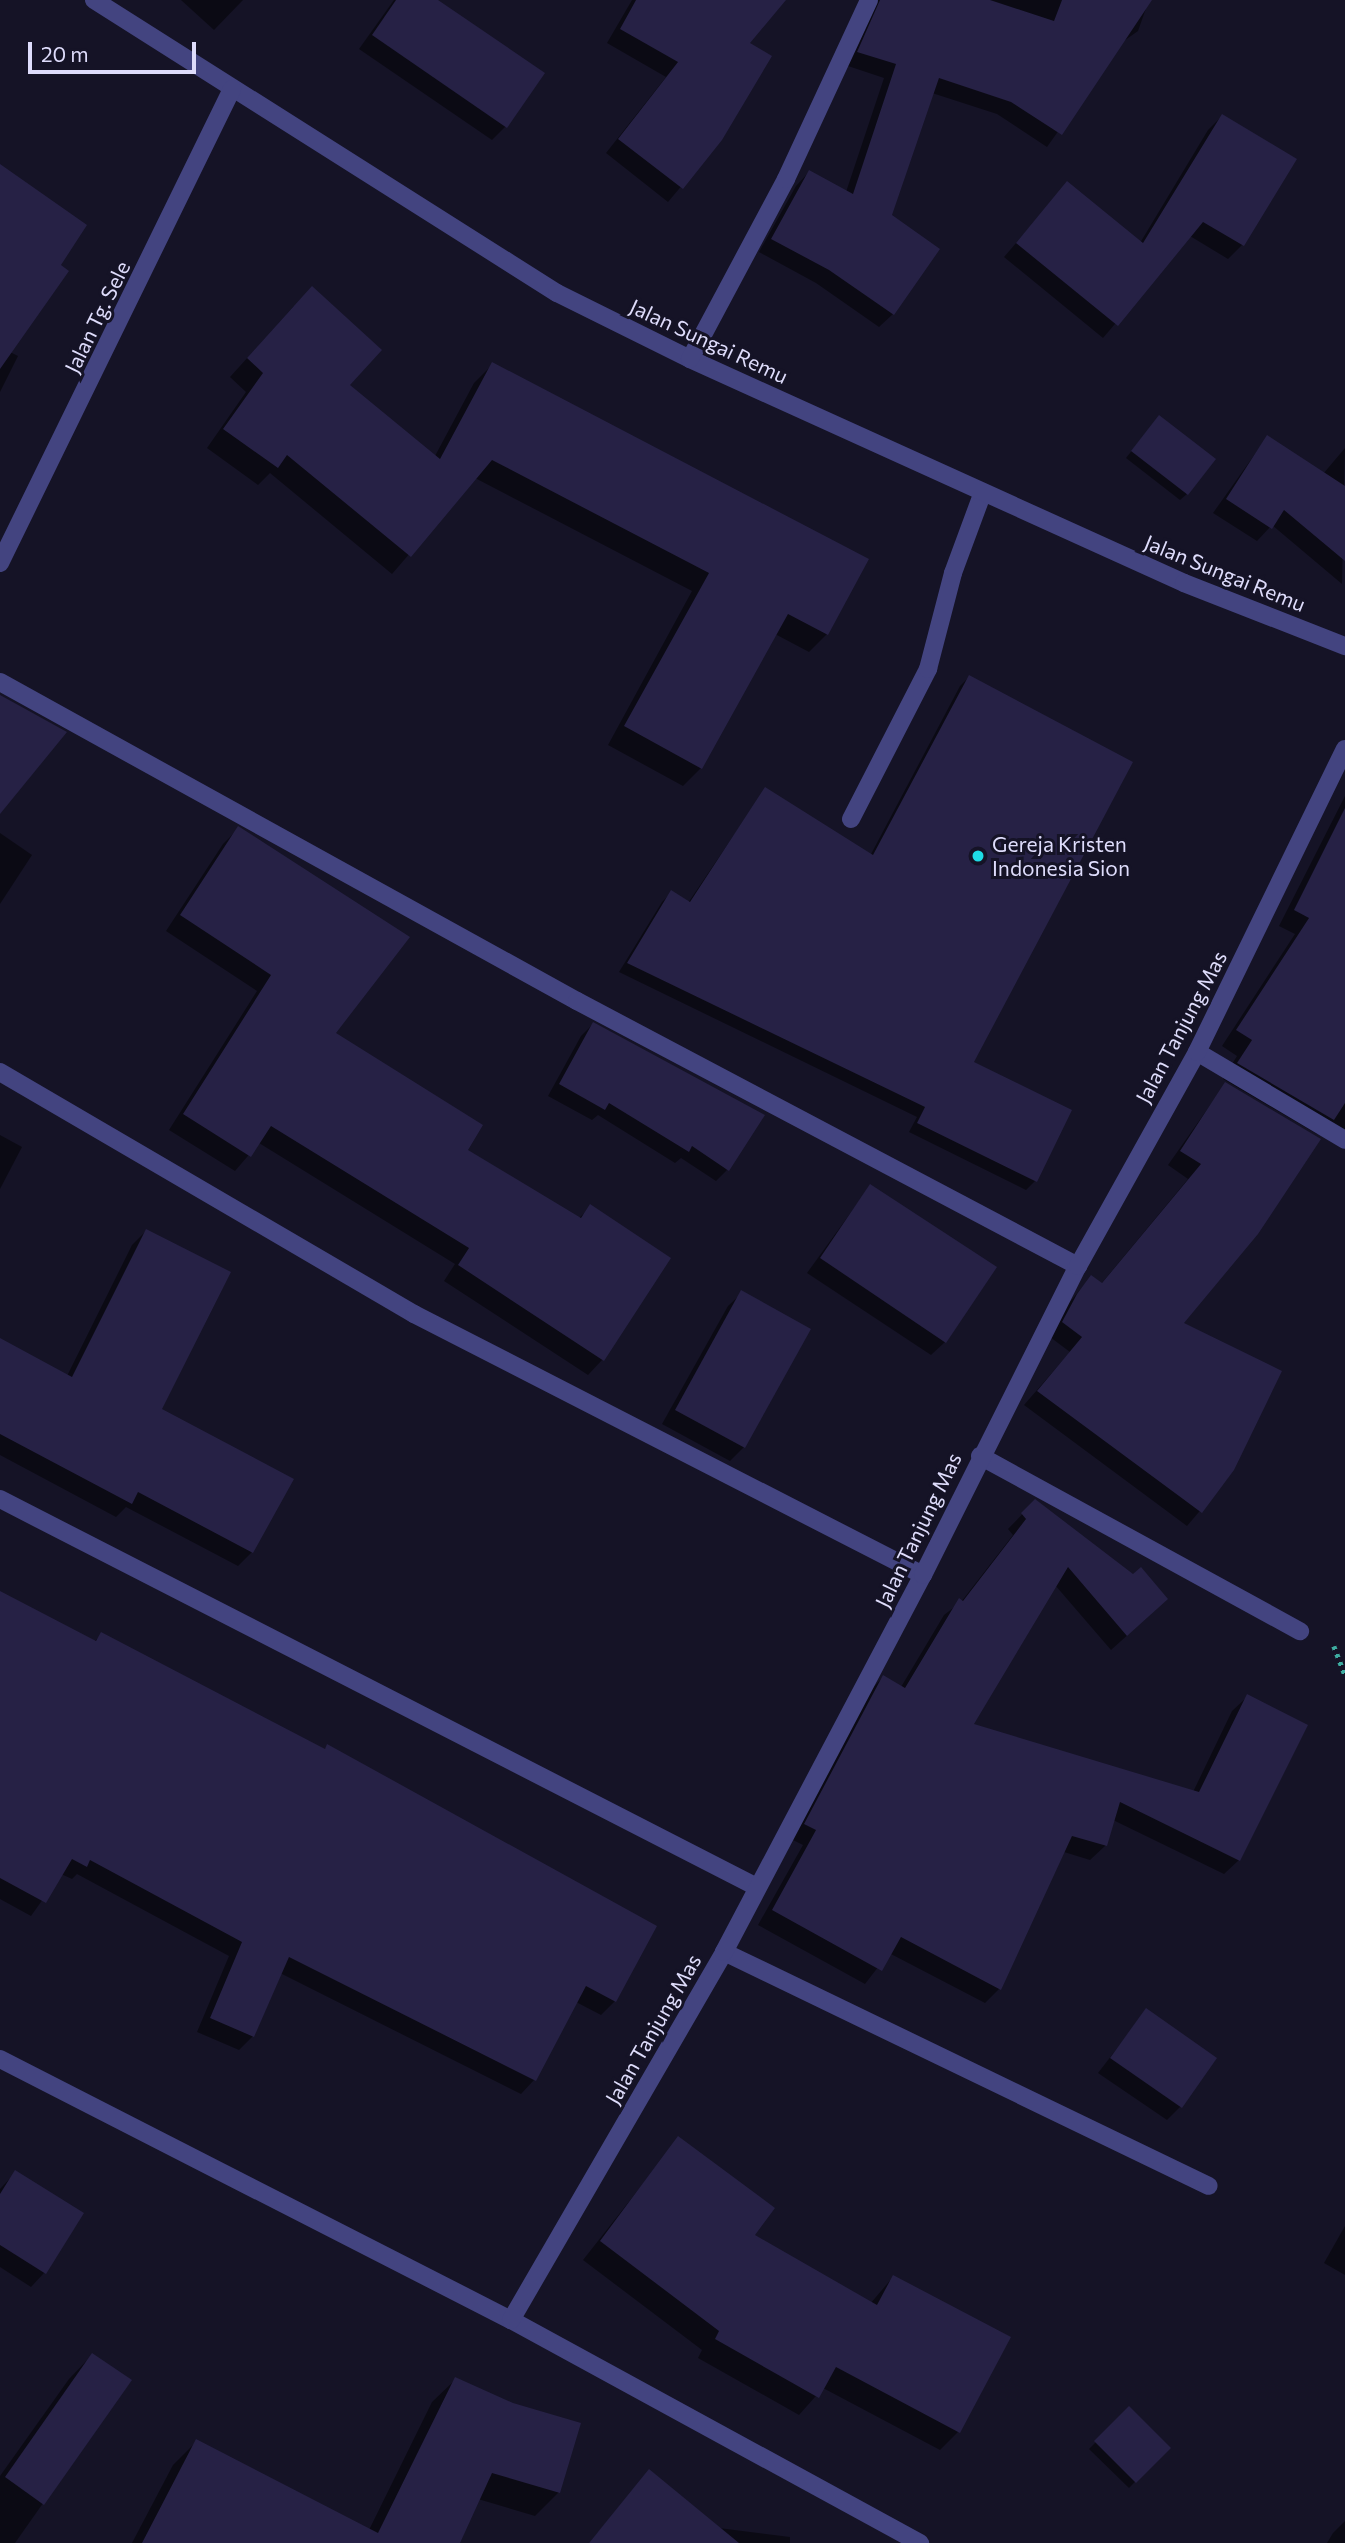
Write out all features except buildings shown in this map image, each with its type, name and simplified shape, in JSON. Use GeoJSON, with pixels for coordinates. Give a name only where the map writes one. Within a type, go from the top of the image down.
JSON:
{"type":"FeatureCollection","features":[{"type":"Feature","properties":{"kind":"street","name":"Jalan Sungai Remu"},"geometry":{"type":"LineString","coordinates":[[94,0],[557,293],[690,359],[1184,583],[1345,646]]}},
{"type":"Feature","properties":{"kind":"street"},"geometry":{"type":"LineString","coordinates":[[690,359],[786,178],[869,0]]}},
{"type":"Feature","properties":{"kind":"street","name":"Jalan Tg. Sele"},"geometry":{"type":"LineString","coordinates":[[0,563],[232,89]]}},
{"type":"Feature","properties":{"kind":"street"},"geometry":{"type":"LineString","coordinates":[[851,819],[928,669],[953,573],[983,492]]}},
{"type":"Feature","properties":{"kind":"street"},"geometry":{"type":"LineString","coordinates":[[0,682],[566,995],[1078,1266]]}},
{"type":"Feature","properties":{"kind":"street","name":"Jalan Tanjung Mas"},"geometry":{"type":"LineString","coordinates":[[511,2320],[724,1952],[923,1575],[980,1455],[1078,1266],[1197,1052],[1345,749]]}},
{"type":"Feature","properties":{"kind":"street"},"geometry":{"type":"LineString","coordinates":[[1197,1052],[1345,1140]]}},
{"type":"Feature","properties":{"kind":"street"},"geometry":{"type":"LineString","coordinates":[[0,1072],[414,1314],[923,1575]]}},
{"type":"Feature","properties":{"kind":"street"},"geometry":{"type":"LineString","coordinates":[[980,1455],[1300,1631]]}},
{"type":"Feature","properties":{"kind":"street"},"geometry":{"type":"LineString","coordinates":[[0,1499],[757,1887]]}},
{"type":"Feature","properties":{"kind":"street"},"geometry":{"type":"LineString","coordinates":[[724,1952],[1209,2186]]}},
{"type":"Feature","properties":{"kind":"street"},"geometry":{"type":"LineString","coordinates":[[0,2059],[511,2320],[920,2543]]}},
{"type":"Feature","properties":{"kind":"place","name":"Gereja Kristen Indonesia Sion"},"geometry":{"type":"Point","coordinates":[978,856]}}]}
